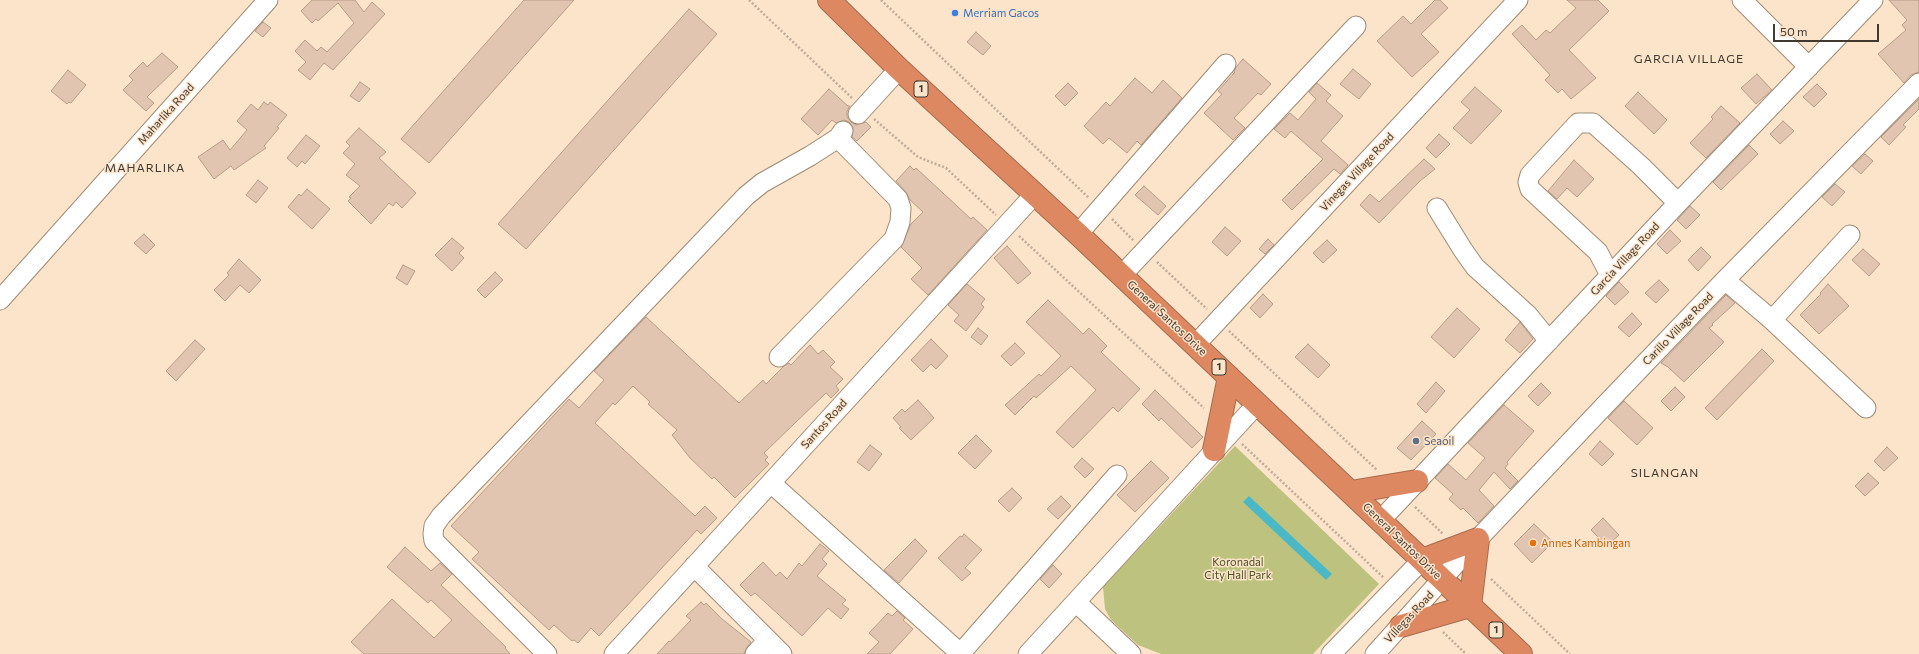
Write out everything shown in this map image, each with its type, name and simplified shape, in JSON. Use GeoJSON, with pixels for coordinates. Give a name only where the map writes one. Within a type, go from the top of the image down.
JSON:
{"type":"FeatureCollection","features":[{"type":"Feature","properties":{"kind":"highway","name":"General Santos Drive"},"geometry":{"type":"LineString","coordinates":[[829,0],[899,69],[1122,275],[1521,654]]}},
{"type":"Feature","properties":{"kind":"highway"},"geometry":{"type":"LineString","coordinates":[[1214,450],[1229,377]]}},
{"type":"Feature","properties":{"kind":"highway"},"geometry":{"type":"LineString","coordinates":[[1351,492],[1411,489]]}},
{"type":"Feature","properties":{"kind":"highway"},"geometry":{"type":"LineString","coordinates":[[1401,626],[1470,606],[1478,539],[1422,560]]}},
{"type":"Feature","properties":{"kind":"street","name":"Maharlika Road"},"geometry":{"type":"LineString","coordinates":[[0,300],[268,0]]}},
{"type":"Feature","properties":{"kind":"street","name":"Vinegas Village Road"},"geometry":{"type":"LineString","coordinates":[[1195,345],[1518,0]]}},
{"type":"Feature","properties":{"kind":"street"},"geometry":{"type":"LineString","coordinates":[[1742,0],[1809,67]]}},
{"type":"Feature","properties":{"kind":"street","name":"Garcia Village Road"},"geometry":{"type":"LineString","coordinates":[[1380,521],[1678,203],[1873,0]]}},
{"type":"Feature","properties":{"kind":"street"},"geometry":{"type":"LineString","coordinates":[[1122,275],[1356,26]]}},
{"type":"Feature","properties":{"kind":"street"},"geometry":{"type":"LineString","coordinates":[[1078,234],[1226,64]]}},
{"type":"Feature","properties":{"kind":"street"},"geometry":{"type":"LineString","coordinates":[[861,112],[899,69]]}},
{"type":"Feature","properties":{"kind":"street","name":"Carillo Village Road"},"geometry":{"type":"LineString","coordinates":[[1443,580],[1478,539],[1725,280],[1919,82]]}},
{"type":"Feature","properties":{"kind":"street"},"geometry":{"type":"LineString","coordinates":[[1610,275],[1604,260],[1591,244],[1530,189],[1528,182],[1530,174],[1578,123],[1593,123],[1641,166],[1678,203]]}},
{"type":"Feature","properties":{"kind":"street"},"geometry":{"type":"LineString","coordinates":[[547,654],[434,541],[432,534],[434,526],[446,510],[746,196],[762,183],[810,156],[841,134],[898,200],[901,208],[900,222],[894,239],[780,357]]}},
{"type":"Feature","properties":{"kind":"street","name":"Santos Road"},"geometry":{"type":"LineString","coordinates":[[614,654],[1035,194]]}},
{"type":"Feature","properties":{"kind":"street"},"geometry":{"type":"LineString","coordinates":[[1437,208],[1462,250],[1476,267],[1528,315],[1549,341]]}},
{"type":"Feature","properties":{"kind":"street"},"geometry":{"type":"LineString","coordinates":[[1772,320],[1850,235]]}},
{"type":"Feature","properties":{"kind":"street"},"geometry":{"type":"LineString","coordinates":[[1725,280],[1772,320],[1866,408]]}},
{"type":"Feature","properties":{"kind":"street"},"geometry":{"type":"LineString","coordinates":[[1028,654],[1258,403]]}},
{"type":"Feature","properties":{"kind":"street"},"geometry":{"type":"LineString","coordinates":[[771,483],[960,654],[1117,475]]}},
{"type":"Feature","properties":{"kind":"street"},"geometry":{"type":"LineString","coordinates":[[1331,654],[1422,560]]}},
{"type":"Feature","properties":{"kind":"street"},"geometry":{"type":"LineString","coordinates":[[694,566],[761,647],[782,654]]}},
{"type":"Feature","properties":{"kind":"street","name":"Villegas Road"},"geometry":{"type":"LineString","coordinates":[[1375,654],[1443,580]]}},
{"type":"Feature","properties":{"kind":"street"},"geometry":{"type":"LineString","coordinates":[[1076,602],[1131,654]]}},
{"type":"Feature","properties":{"kind":"path"},"geometry":{"type":"LineString","coordinates":[[749,0],[861,112],[918,158],[946,168],[1208,412]]}},
{"type":"Feature","properties":{"kind":"path"},"geometry":{"type":"LineString","coordinates":[[1236,439],[1386,580]]}},
{"type":"Feature","properties":{"kind":"path"},"geometry":{"type":"LineString","coordinates":[[1411,489],[1448,538]]}},
{"type":"Feature","properties":{"kind":"path"},"geometry":{"type":"LineString","coordinates":[[1486,575],[1570,654]]}},
{"type":"Feature","properties":{"kind":"path"},"geometry":{"type":"LineString","coordinates":[[1442,631],[1466,654]]}},
{"type":"Feature","properties":{"kind":"green space","name":"Koronadal City Hall Park"},"geometry":{"type":"Polygon","coordinates":[[[1235,446],[1379,584],[1313,654],[1161,654],[1138,645],[1111,620],[1105,609],[1103,587],[1235,446]]]}},
{"type":"Feature","properties":{"kind":"water"},"geometry":{"type":"Polygon","coordinates":[[[1249,496],[1332,574],[1326,580],[1243,502],[1249,496]]]}},
{"type":"Feature","properties":{"kind":"building"},"geometry":{"type":"Polygon","coordinates":[[[312,0],[355,0],[364,12],[372,2],[385,14],[333,70],[324,63],[310,80],[298,70],[306,62],[295,51],[305,40],[317,51],[321,47],[327,52],[354,23],[338,3],[318,21],[316,19],[312,23],[301,11],[312,0]]]}},
{"type":"Feature","properties":{"kind":"building"},"geometry":{"type":"Polygon","coordinates":[[[524,0],[574,0],[429,163],[401,139],[524,0]]]}},
{"type":"Feature","properties":{"kind":"building"},"geometry":{"type":"Polygon","coordinates":[[[1435,0],[1440,0],[1448,8],[1421,34],[1439,52],[1412,77],[1377,41],[1403,16],[1411,24],[1435,0]]]}},
{"type":"Feature","properties":{"kind":"building"},"geometry":{"type":"Polygon","coordinates":[[[1567,0],[1598,0],[1609,11],[1569,50],[1596,78],[1571,99],[1562,89],[1558,93],[1545,80],[1550,75],[1512,34],[1522,25],[1536,40],[1546,30],[1550,33],[1576,8],[1567,0]]]}},
{"type":"Feature","properties":{"kind":"building"},"geometry":{"type":"Polygon","coordinates":[[[1889,0],[1919,0],[1919,72],[1911,75],[1904,83],[1878,54],[1906,30],[1902,25],[1907,20],[1889,0]]]}},
{"type":"Feature","properties":{"kind":"building"},"geometry":{"type":"Polygon","coordinates":[[[689,9],[717,34],[526,249],[498,224],[689,9]]]}},
{"type":"Feature","properties":{"kind":"building"},"geometry":{"type":"Polygon","coordinates":[[[263,22],[271,28],[263,37],[255,31],[263,22]]]}},
{"type":"Feature","properties":{"kind":"building"},"geometry":{"type":"Polygon","coordinates":[[[976,32],[991,46],[983,55],[967,42],[976,32]]]}},
{"type":"Feature","properties":{"kind":"building"},"geometry":{"type":"Polygon","coordinates":[[[162,53],[178,67],[147,97],[154,103],[146,111],[123,90],[133,80],[129,76],[143,62],[147,67],[162,53]]]}},
{"type":"Feature","properties":{"kind":"building"},"geometry":{"type":"Polygon","coordinates":[[[1243,59],[1271,84],[1261,95],[1258,93],[1234,118],[1245,128],[1233,140],[1204,113],[1222,94],[1218,91],[1235,72],[1234,71],[1237,66],[1243,59]]]}},
{"type":"Feature","properties":{"kind":"building"},"geometry":{"type":"Polygon","coordinates":[[[1353,69],[1371,84],[1359,99],[1340,84],[1353,69]]]}},
{"type":"Feature","properties":{"kind":"building"},"geometry":{"type":"Polygon","coordinates":[[[68,70],[86,85],[71,103],[69,102],[67,104],[51,91],[68,70]]]}},
{"type":"Feature","properties":{"kind":"building"},"geometry":{"type":"Polygon","coordinates":[[[1757,74],[1772,90],[1756,104],[1741,88],[1757,74]]]}},
{"type":"Feature","properties":{"kind":"building"},"geometry":{"type":"Polygon","coordinates":[[[1135,78],[1152,93],[1163,80],[1182,98],[1141,145],[1137,141],[1127,153],[1109,138],[1103,144],[1084,126],[1106,102],[1110,106],[1135,78]]]}},
{"type":"Feature","properties":{"kind":"building"},"geometry":{"type":"Polygon","coordinates":[[[360,82],[370,89],[359,102],[350,96],[360,82]]]}},
{"type":"Feature","properties":{"kind":"building"},"geometry":{"type":"Polygon","coordinates":[[[1068,83],[1078,93],[1065,106],[1055,96],[1068,83]]]}},
{"type":"Feature","properties":{"kind":"building"},"geometry":{"type":"Polygon","coordinates":[[[1317,83],[1331,95],[1326,101],[1343,116],[1321,141],[1348,165],[1340,174],[1334,169],[1292,210],[1282,200],[1323,159],[1291,131],[1285,138],[1274,129],[1290,113],[1298,120],[1316,99],[1309,92],[1317,83]]]}},
{"type":"Feature","properties":{"kind":"building"},"geometry":{"type":"Polygon","coordinates":[[[1817,84],[1827,94],[1814,107],[1803,97],[1817,84]]]}},
{"type":"Feature","properties":{"kind":"building"},"geometry":{"type":"Polygon","coordinates":[[[1475,87],[1502,111],[1471,144],[1453,128],[1470,110],[1461,102],[1475,87]]]}},
{"type":"Feature","properties":{"kind":"building"},"geometry":{"type":"Polygon","coordinates":[[[829,89],[848,106],[850,106],[847,111],[847,117],[851,122],[856,125],[866,122],[871,127],[857,141],[852,137],[853,127],[849,122],[844,120],[836,123],[832,120],[818,135],[801,119],[829,89]]]}},
{"type":"Feature","properties":{"kind":"building"},"geometry":{"type":"Polygon","coordinates":[[[1638,92],[1667,120],[1654,134],[1625,106],[1638,92]]]}},
{"type":"Feature","properties":{"kind":"building"},"geometry":{"type":"Polygon","coordinates":[[[1919,99],[1919,109],[1903,125],[1906,127],[1889,145],[1881,137],[1919,99]]]}},
{"type":"Feature","properties":{"kind":"building"},"geometry":{"type":"Polygon","coordinates":[[[264,102],[268,105],[270,102],[287,115],[277,127],[279,128],[264,146],[266,148],[234,170],[231,166],[214,179],[198,157],[223,140],[230,150],[247,130],[237,121],[251,104],[258,110],[264,102]]]}},
{"type":"Feature","properties":{"kind":"building"},"geometry":{"type":"Polygon","coordinates":[[[1721,106],[1740,123],[1706,158],[1690,143],[1713,119],[1711,117],[1721,106]]]}},
{"type":"Feature","properties":{"kind":"building"},"geometry":{"type":"Polygon","coordinates":[[[1783,121],[1794,131],[1780,144],[1770,134],[1783,121]]]}},
{"type":"Feature","properties":{"kind":"building"},"geometry":{"type":"Polygon","coordinates":[[[359,128],[386,152],[379,158],[416,193],[402,208],[396,202],[393,206],[389,203],[371,224],[348,201],[351,198],[349,197],[360,186],[346,175],[355,164],[343,153],[350,146],[346,142],[359,128]]]}},
{"type":"Feature","properties":{"kind":"building"},"geometry":{"type":"Polygon","coordinates":[[[1439,134],[1450,144],[1436,158],[1426,148],[1439,134]]]}},
{"type":"Feature","properties":{"kind":"building"},"geometry":{"type":"Polygon","coordinates":[[[306,135],[320,146],[305,164],[302,161],[297,167],[287,158],[306,135]]]}},
{"type":"Feature","properties":{"kind":"building"},"geometry":{"type":"Polygon","coordinates":[[[1749,145],[1758,154],[1721,190],[1713,182],[1749,145]]]}},
{"type":"Feature","properties":{"kind":"building"},"geometry":{"type":"Polygon","coordinates":[[[1865,154],[1873,161],[1861,174],[1852,166],[1865,154]]]}},
{"type":"Feature","properties":{"kind":"building"},"geometry":{"type":"Polygon","coordinates":[[[1424,159],[1435,169],[1420,181],[1379,223],[1360,205],[1370,194],[1379,202],[1424,159]]]}},
{"type":"Feature","properties":{"kind":"building"},"geometry":{"type":"Polygon","coordinates":[[[1574,160],[1594,179],[1577,197],[1567,188],[1557,199],[1548,191],[1574,160]]]}},
{"type":"Feature","properties":{"kind":"building"},"geometry":{"type":"Polygon","coordinates":[[[910,166],[914,170],[916,168],[971,219],[973,217],[987,230],[928,295],[911,279],[922,268],[901,247],[911,224],[923,212],[910,200],[906,192],[896,181],[910,166]]]}},
{"type":"Feature","properties":{"kind":"building"},"geometry":{"type":"Polygon","coordinates":[[[258,180],[268,188],[256,203],[246,195],[258,180]]]}},
{"type":"Feature","properties":{"kind":"building"},"geometry":{"type":"Polygon","coordinates":[[[1835,184],[1845,192],[1832,206],[1822,197],[1835,184]]]}},
{"type":"Feature","properties":{"kind":"building"},"geometry":{"type":"Polygon","coordinates":[[[1144,186],[1166,206],[1158,215],[1135,195],[1144,186]]]}},
{"type":"Feature","properties":{"kind":"building"},"geometry":{"type":"Polygon","coordinates":[[[307,189],[330,209],[312,229],[288,207],[299,194],[301,196],[307,189]]]}},
{"type":"Feature","properties":{"kind":"building"},"geometry":{"type":"Polygon","coordinates":[[[1690,206],[1700,215],[1686,229],[1677,220],[1690,206]]]}},
{"type":"Feature","properties":{"kind":"building"},"geometry":{"type":"Polygon","coordinates":[[[1225,227],[1241,241],[1227,256],[1212,242],[1225,227]]]}},
{"type":"Feature","properties":{"kind":"building"},"geometry":{"type":"Polygon","coordinates":[[[1670,230],[1681,241],[1667,254],[1657,244],[1670,230]]]}},
{"type":"Feature","properties":{"kind":"building"},"geometry":{"type":"Polygon","coordinates":[[[144,234],[155,245],[146,254],[134,243],[144,234]]]}},
{"type":"Feature","properties":{"kind":"building"},"geometry":{"type":"Polygon","coordinates":[[[452,238],[464,248],[459,253],[464,258],[452,271],[435,255],[452,238]]]}},
{"type":"Feature","properties":{"kind":"building"},"geometry":{"type":"Polygon","coordinates":[[[1268,239],[1274,245],[1265,254],[1259,249],[1268,239]]]}},
{"type":"Feature","properties":{"kind":"building"},"geometry":{"type":"Polygon","coordinates":[[[1327,240],[1337,250],[1323,263],[1313,253],[1327,240]]]}},
{"type":"Feature","properties":{"kind":"building"},"geometry":{"type":"Polygon","coordinates":[[[1007,246],[1031,273],[1018,284],[994,258],[1007,246]]]}},
{"type":"Feature","properties":{"kind":"building"},"geometry":{"type":"Polygon","coordinates":[[[1701,247],[1711,257],[1698,271],[1688,260],[1701,247]]]}},
{"type":"Feature","properties":{"kind":"building"},"geometry":{"type":"Polygon","coordinates":[[[1863,249],[1880,264],[1869,276],[1852,260],[1863,249]]]}},
{"type":"Feature","properties":{"kind":"building"},"geometry":{"type":"Polygon","coordinates":[[[239,259],[261,280],[249,293],[240,285],[225,301],[214,290],[229,275],[227,273],[239,259]]]}},
{"type":"Feature","properties":{"kind":"building"},"geometry":{"type":"Polygon","coordinates":[[[403,265],[415,271],[407,285],[396,278],[403,265]]]}},
{"type":"Feature","properties":{"kind":"building"},"geometry":{"type":"Polygon","coordinates":[[[495,272],[503,280],[485,298],[477,290],[495,272]]]}},
{"type":"Feature","properties":{"kind":"building"},"geometry":{"type":"Polygon","coordinates":[[[1659,280],[1669,290],[1656,303],[1645,293],[1659,280]]]}},
{"type":"Feature","properties":{"kind":"building"},"geometry":{"type":"Polygon","coordinates":[[[1619,282],[1629,292],[1615,305],[1606,296],[1619,282]]]}},
{"type":"Feature","properties":{"kind":"building"},"geometry":{"type":"Polygon","coordinates":[[[967,284],[985,299],[981,304],[984,307],[966,331],[954,321],[959,315],[948,305],[967,284]]]}},
{"type":"Feature","properties":{"kind":"building"},"geometry":{"type":"Polygon","coordinates":[[[1828,284],[1849,306],[1819,334],[1800,315],[1821,294],[1820,293],[1828,284]]]}},
{"type":"Feature","properties":{"kind":"building"},"geometry":{"type":"Polygon","coordinates":[[[1263,294],[1273,304],[1260,318],[1250,308],[1263,294]]]}},
{"type":"Feature","properties":{"kind":"building"},"geometry":{"type":"Polygon","coordinates":[[[1726,295],[1735,303],[1709,328],[1724,342],[1684,382],[1668,367],[1661,363],[1726,295]]]}},
{"type":"Feature","properties":{"kind":"building"},"geometry":{"type":"Polygon","coordinates":[[[1048,300],[1083,334],[1089,328],[1107,346],[1101,352],[1140,389],[1118,412],[1113,407],[1073,448],[1056,432],[1096,390],[1071,366],[1036,398],[1034,396],[1015,415],[1005,405],[1039,374],[1041,376],[1061,356],[1026,322],[1048,300]]]}},
{"type":"Feature","properties":{"kind":"building"},"geometry":{"type":"Polygon","coordinates":[[[1457,308],[1480,329],[1454,358],[1431,337],[1457,308]]]}},
{"type":"Feature","properties":{"kind":"building"},"geometry":{"type":"Polygon","coordinates":[[[1632,313],[1642,324],[1629,337],[1618,327],[1632,313]]]}},
{"type":"Feature","properties":{"kind":"building"},"geometry":{"type":"Polygon","coordinates":[[[646,317],[739,403],[763,380],[766,384],[784,366],[789,363],[791,365],[810,345],[818,354],[823,350],[835,362],[830,367],[843,379],[836,386],[839,390],[831,398],[826,393],[764,453],[768,457],[765,460],[769,464],[735,498],[714,477],[712,479],[690,458],[672,435],[677,430],[648,404],[650,402],[633,386],[615,405],[613,403],[595,423],[695,516],[705,506],[717,518],[701,534],[697,530],[599,636],[591,628],[578,643],[574,640],[572,641],[554,625],[549,630],[472,559],[479,552],[451,526],[569,399],[579,408],[604,380],[594,371],[646,317]]]}},
{"type":"Feature","properties":{"kind":"building"},"geometry":{"type":"Polygon","coordinates":[[[1520,322],[1533,339],[1520,353],[1505,340],[1520,322]]]}},
{"type":"Feature","properties":{"kind":"building"},"geometry":{"type":"Polygon","coordinates":[[[978,328],[988,336],[981,345],[971,337],[978,328]]]}},
{"type":"Feature","properties":{"kind":"building"},"geometry":{"type":"Polygon","coordinates":[[[931,339],[948,356],[936,369],[931,364],[923,372],[911,360],[931,339]]]}},
{"type":"Feature","properties":{"kind":"building"},"geometry":{"type":"Polygon","coordinates":[[[195,340],[205,349],[176,381],[166,371],[195,340]]]}},
{"type":"Feature","properties":{"kind":"building"},"geometry":{"type":"Polygon","coordinates":[[[1015,343],[1025,353],[1011,366],[1001,356],[1015,343]]]}},
{"type":"Feature","properties":{"kind":"building"},"geometry":{"type":"Polygon","coordinates":[[[1308,344],[1330,365],[1318,378],[1295,357],[1308,344]]]}},
{"type":"Feature","properties":{"kind":"building"},"geometry":{"type":"Polygon","coordinates":[[[1762,349],[1774,361],[1717,420],[1705,408],[1762,349]]]}},
{"type":"Feature","properties":{"kind":"building"},"geometry":{"type":"Polygon","coordinates":[[[1436,382],[1445,391],[1426,413],[1417,404],[1436,382]]]}},
{"type":"Feature","properties":{"kind":"building"},"geometry":{"type":"Polygon","coordinates":[[[1541,383],[1551,393],[1538,406],[1528,396],[1541,383]]]}},
{"type":"Feature","properties":{"kind":"building"},"geometry":{"type":"Polygon","coordinates":[[[1675,387],[1685,397],[1671,411],[1661,401],[1675,387]]]}},
{"type":"Feature","properties":{"kind":"building"},"geometry":{"type":"Polygon","coordinates":[[[1155,390],[1203,437],[1192,448],[1161,418],[1159,421],[1142,404],[1155,390]]]}},
{"type":"Feature","properties":{"kind":"building"},"geometry":{"type":"Polygon","coordinates":[[[918,400],[934,418],[911,440],[899,428],[901,427],[893,418],[902,409],[905,412],[918,400]]]}},
{"type":"Feature","properties":{"kind":"building"},"geometry":{"type":"Polygon","coordinates":[[[1624,401],[1653,428],[1637,445],[1608,418],[1624,401]]]}},
{"type":"Feature","properties":{"kind":"building"},"geometry":{"type":"Polygon","coordinates":[[[1504,405],[1534,431],[1507,462],[1508,464],[1505,468],[1518,481],[1510,489],[1494,472],[1479,490],[1494,506],[1478,523],[1463,508],[1461,510],[1449,499],[1453,494],[1435,478],[1448,464],[1466,480],[1485,458],[1468,443],[1504,405]]]}},
{"type":"Feature","properties":{"kind":"building","name":"Seaoil"},"geometry":{"type":"Polygon","coordinates":[[[1422,421],[1436,434],[1411,460],[1397,448],[1422,421]]]}},
{"type":"Feature","properties":{"kind":"building"},"geometry":{"type":"Polygon","coordinates":[[[976,435],[992,451],[975,469],[958,453],[976,435]]]}},
{"type":"Feature","properties":{"kind":"building"},"geometry":{"type":"Polygon","coordinates":[[[1600,441],[1614,454],[1602,466],[1589,454],[1600,441]]]}},
{"type":"Feature","properties":{"kind":"building"},"geometry":{"type":"Polygon","coordinates":[[[870,445],[882,454],[869,471],[857,462],[870,445]]]}},
{"type":"Feature","properties":{"kind":"building"},"geometry":{"type":"Polygon","coordinates":[[[1887,447],[1898,458],[1884,471],[1874,461],[1887,447]]]}},
{"type":"Feature","properties":{"kind":"building"},"geometry":{"type":"Polygon","coordinates":[[[1082,458],[1094,469],[1085,478],[1074,467],[1082,458]]]}},
{"type":"Feature","properties":{"kind":"building"},"geometry":{"type":"Polygon","coordinates":[[[1151,461],[1169,478],[1135,512],[1117,495],[1151,461]]]}},
{"type":"Feature","properties":{"kind":"building"},"geometry":{"type":"Polygon","coordinates":[[[1868,473],[1879,483],[1865,496],[1855,486],[1868,473]]]}},
{"type":"Feature","properties":{"kind":"building"},"geometry":{"type":"Polygon","coordinates":[[[1012,488],[1022,498],[1009,512],[998,501],[1012,488]]]}},
{"type":"Feature","properties":{"kind":"building"},"geometry":{"type":"Polygon","coordinates":[[[1061,496],[1071,506],[1058,519],[1047,509],[1061,496]]]}},
{"type":"Feature","properties":{"kind":"building"},"geometry":{"type":"Polygon","coordinates":[[[1603,518],[1619,535],[1607,546],[1591,530],[1603,518]]]}},
{"type":"Feature","properties":{"kind":"building"},"geometry":{"type":"Polygon","coordinates":[[[1534,524],[1553,542],[1532,563],[1514,544],[1534,524]]]}},
{"type":"Feature","properties":{"kind":"building"},"geometry":{"type":"Polygon","coordinates":[[[964,534],[982,550],[965,568],[971,573],[962,581],[938,558],[960,536],[962,537],[964,534]]]}},
{"type":"Feature","properties":{"kind":"building"},"geometry":{"type":"Polygon","coordinates":[[[915,539],[927,551],[899,583],[884,570],[915,539]]]}},
{"type":"Feature","properties":{"kind":"building"},"geometry":{"type":"Polygon","coordinates":[[[820,544],[829,551],[822,559],[827,564],[817,576],[846,600],[842,604],[849,609],[841,619],[828,608],[802,636],[755,593],[751,596],[740,585],[763,562],[776,576],[780,572],[787,579],[799,563],[802,566],[820,544]]]}},
{"type":"Feature","properties":{"kind":"building"},"geometry":{"type":"Polygon","coordinates":[[[405,547],[431,571],[440,563],[452,574],[441,585],[506,647],[505,648],[510,654],[364,654],[351,642],[392,599],[434,638],[452,620],[431,600],[428,603],[387,567],[405,547]]]}},
{"type":"Feature","properties":{"kind":"building"},"geometry":{"type":"Polygon","coordinates":[[[1053,565],[1062,574],[1049,588],[1040,579],[1053,565]]]}},
{"type":"Feature","properties":{"kind":"building"},"geometry":{"type":"Polygon","coordinates":[[[701,602],[704,605],[706,603],[722,619],[751,642],[744,654],[657,654],[691,620],[686,616],[701,602]]]}},
{"type":"Feature","properties":{"kind":"building"},"geometry":{"type":"Polygon","coordinates":[[[897,611],[905,618],[903,620],[913,629],[890,654],[867,654],[879,642],[869,633],[888,613],[892,616],[897,611]]]}},
{"type":"Feature","properties":{"kind":"place","name":"Merriam Gacos"},"geometry":{"type":"Point","coordinates":[955,13]}},
{"type":"Feature","properties":{"kind":"place","name":"Seaoil"},"geometry":{"type":"Point","coordinates":[1416,441]}},
{"type":"Feature","properties":{"kind":"place","name":"Annes Kambingan"},"geometry":{"type":"Point","coordinates":[1533,543]}},
{"type":"Feature","properties":{"kind":"district","name":"GARCIA VILLAGE"},"geometry":{"type":"Point","coordinates":[1689,59]}},
{"type":"Feature","properties":{"kind":"district","name":"MAHARLIKA"},"geometry":{"type":"Point","coordinates":[145,168]}},
{"type":"Feature","properties":{"kind":"district","name":"SILANGAN"},"geometry":{"type":"Point","coordinates":[1665,473]}}]}
